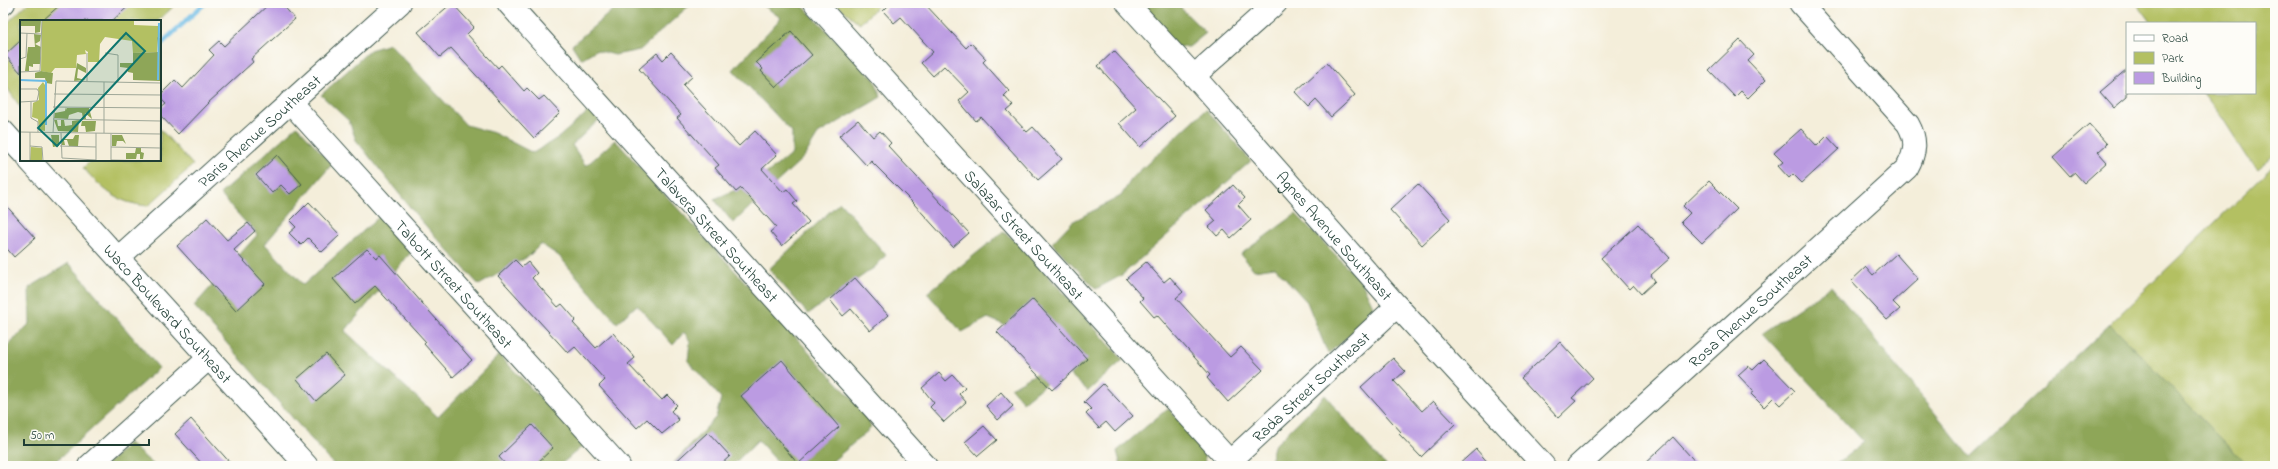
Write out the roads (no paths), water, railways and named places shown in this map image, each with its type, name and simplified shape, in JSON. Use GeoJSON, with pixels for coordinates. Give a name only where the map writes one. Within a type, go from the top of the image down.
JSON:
{"type":"FeatureCollection","features":[{"type":"Feature","properties":{"kind":"street","name":"Paris Avenue Southeast"},"geometry":{"type":"LineString","coordinates":[[118,258],[400,3]]}},
{"type":"Feature","properties":{"kind":"street","name":"Talavera Street Southeast"},"geometry":{"type":"LineString","coordinates":[[508,3],[926,466]]}},
{"type":"Feature","properties":{"kind":"street","name":"Salazar Street Southeast"},"geometry":{"type":"LineString","coordinates":[[815,3],[1230,464]]}},
{"type":"Feature","properties":{"kind":"street","name":"Agnes Avenue Southeast"},"geometry":{"type":"LineString","coordinates":[[1127,3],[1194,76],[1397,306],[1544,466]]}},
{"type":"Feature","properties":{"kind":"street"},"geometry":{"type":"LineString","coordinates":[[1194,76],[1276,3]]}},
{"type":"Feature","properties":{"kind":"street","name":"Rosa Avenue Southeast"},"geometry":{"type":"LineString","coordinates":[[1578,466],[1907,168],[1915,150],[1914,135],[1908,124],[1800,3]]}},
{"type":"Feature","properties":{"kind":"street","name":"Talbott Street Southeast"},"geometry":{"type":"LineString","coordinates":[[290,102],[619,466]]}},
{"type":"Feature","properties":{"kind":"street"},"geometry":{"type":"LineString","coordinates":[[3,131],[20,150]]}},
{"type":"Feature","properties":{"kind":"street","name":"Waco Boulevard Southeast"},"geometry":{"type":"LineString","coordinates":[[30,161],[307,466]]}},
{"type":"Feature","properties":{"kind":"street","name":"Rada Street Southeast"},"geometry":{"type":"LineString","coordinates":[[1230,464],[1397,306]]}},
{"type":"Feature","properties":{"kind":"street"},"geometry":{"type":"LineString","coordinates":[[89,466],[209,358]]}},
{"type":"Feature","properties":{"kind":"waterway"},"geometry":{"type":"LineString","coordinates":[[161,44],[205,3]]}}]}
